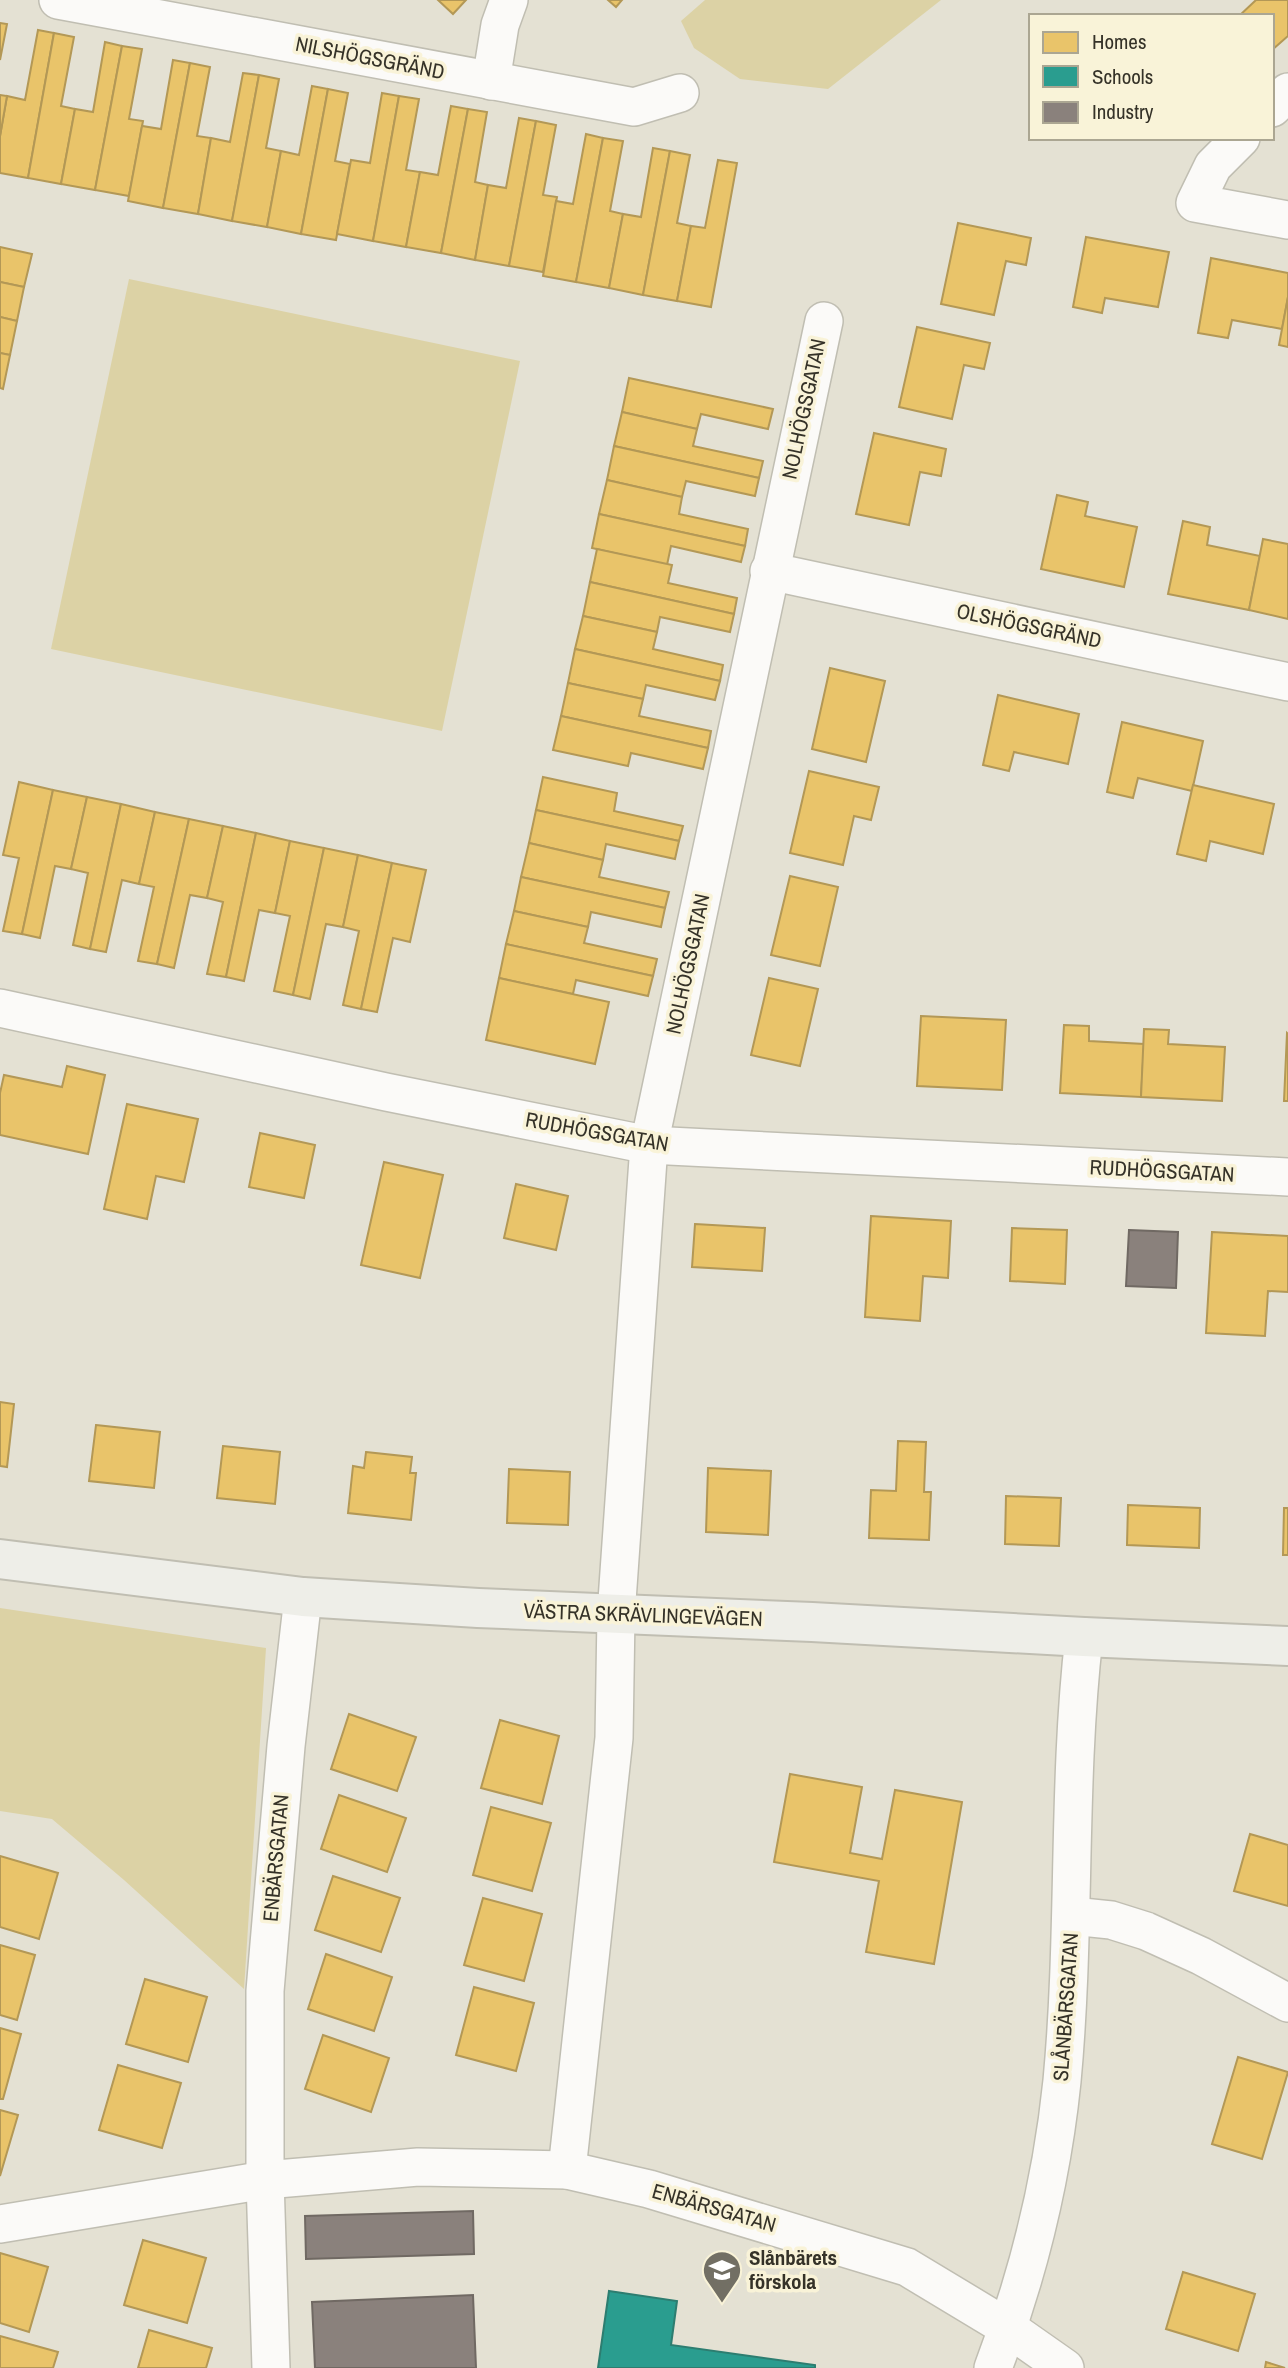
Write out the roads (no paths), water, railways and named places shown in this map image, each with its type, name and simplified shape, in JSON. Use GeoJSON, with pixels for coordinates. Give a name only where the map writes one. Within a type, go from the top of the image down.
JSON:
{"type":"FeatureCollection","features":[{"type":"Feature","properties":{"kind":"street","name":"NILSHÖGSGRÄND"},"geometry":{"type":"LineString","coordinates":[[58,0],[119,5],[491,81],[634,107],[680,93]]}},
{"type":"Feature","properties":{"kind":"street"},"geometry":{"type":"LineString","coordinates":[[491,81],[500,25],[509,0]]}},
{"type":"Feature","properties":{"kind":"street"},"geometry":{"type":"LineString","coordinates":[[1274,106],[1288,92]]}},
{"type":"Feature","properties":{"kind":"street"},"geometry":{"type":"LineString","coordinates":[[1239,140],[1213,166],[1195,203],[1288,220]]}},
{"type":"Feature","properties":{"kind":"street","name":"NOLHÖGSGATAN"},"geometry":{"type":"LineString","coordinates":[[567,2170],[614,1738],[616,1615],[649,1145],[824,321]]}},
{"type":"Feature","properties":{"kind":"street","name":"OLSHÖGSGRÄND"},"geometry":{"type":"LineString","coordinates":[[769,571],[1288,682]]}},
{"type":"Feature","properties":{"kind":"street","name":"RUDHÖGSGATAN"},"geometry":{"type":"LineString","coordinates":[[0,1008],[649,1145],[1288,1177]]}},
{"type":"Feature","properties":{"kind":"street","name":"VÄSTRA SKRÄVLINGEVÄGEN"},"geometry":{"type":"LineString","coordinates":[[0,1559],[303,1597],[616,1615],[1288,1646]]}},
{"type":"Feature","properties":{"kind":"street","name":"ENBÄRSGATAN"},"geometry":{"type":"LineString","coordinates":[[271,2368],[265,2180],[265,1991],[286,1746],[303,1597]]}},
{"type":"Feature","properties":{"kind":"street","name":"SLÅNBÄRSGATAN"},"geometry":{"type":"LineString","coordinates":[[993,2368],[1029,2262],[1062,2082],[1072,1916],[1078,1690],[1084,1637]]}},
{"type":"Feature","properties":{"kind":"street"},"geometry":{"type":"LineString","coordinates":[[1072,1916],[1111,1920],[1146,1931],[1201,1956],[1288,2003]]}},
{"type":"Feature","properties":{"kind":"street","name":"ENBÄRSGATAN"},"geometry":{"type":"LineString","coordinates":[[0,2224],[265,2180],[418,2167],[567,2170],[649,2189],[907,2267],[1008,2328],[1065,2368]]}},
{"type":"Feature","properties":{"kind":"place","name":"Slånbärets förskola"},"geometry":{"type":"Point","coordinates":[722,2304]}}]}
